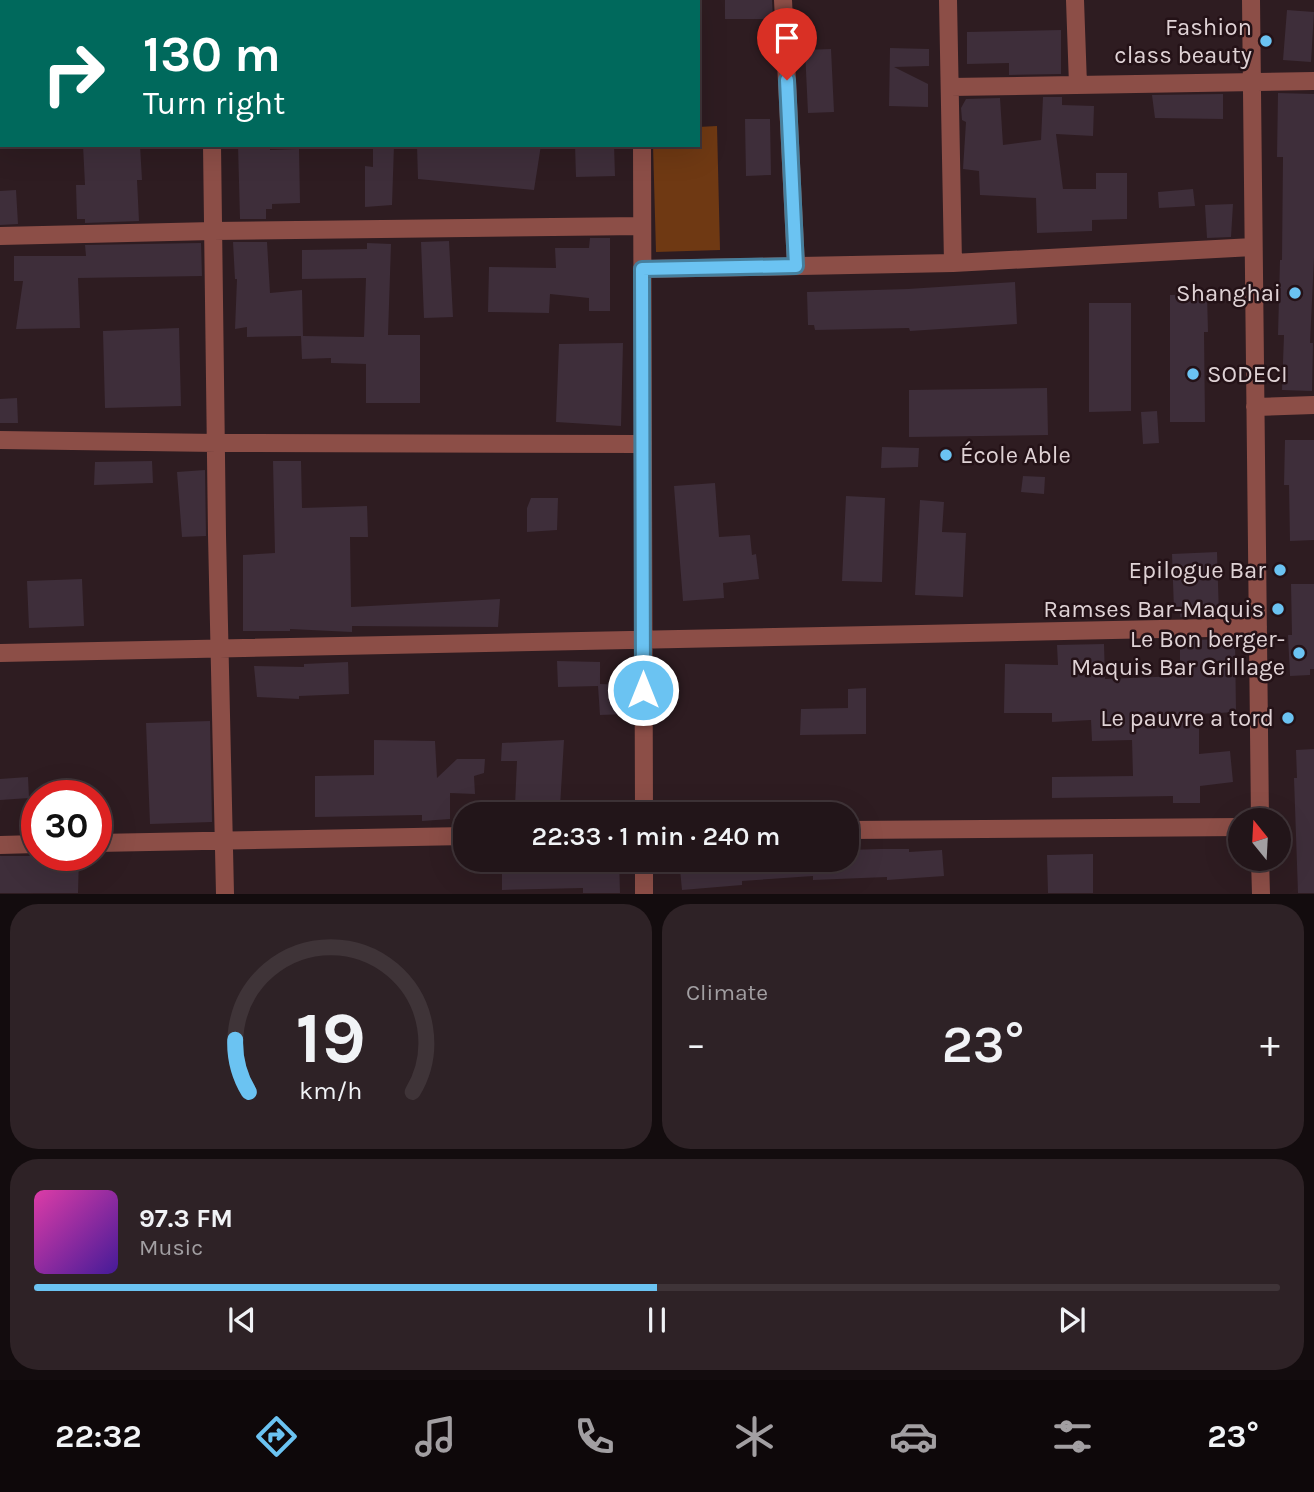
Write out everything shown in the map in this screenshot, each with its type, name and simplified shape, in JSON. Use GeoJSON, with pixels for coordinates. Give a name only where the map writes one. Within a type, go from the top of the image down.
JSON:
{"type":"FeatureCollection","features":[{"type":"Feature","properties":{"kind":"street"},"geometry":{"type":"LineString","coordinates":[[783,0],[796,266]]}},
{"type":"Feature","properties":{"kind":"street"},"geometry":{"type":"LineString","coordinates":[[948,0],[953,262]]}},
{"type":"Feature","properties":{"kind":"street"},"geometry":{"type":"LineString","coordinates":[[1075,0],[1079,85]]}},
{"type":"Feature","properties":{"kind":"street"},"geometry":{"type":"LineString","coordinates":[[1251,0],[1260,808]]}},
{"type":"Feature","properties":{"kind":"street"},"geometry":{"type":"LineString","coordinates":[[950,87],[1314,81]]}},
{"type":"Feature","properties":{"kind":"street"},"geometry":{"type":"LineString","coordinates":[[212,147],[216,535],[225,894]]}},
{"type":"Feature","properties":{"kind":"street"},"geometry":{"type":"LineString","coordinates":[[642,147],[644,802]]}},
{"type":"Feature","properties":{"kind":"street"},"geometry":{"type":"LineString","coordinates":[[0,236],[642,226]]}},
{"type":"Feature","properties":{"kind":"street"},"geometry":{"type":"LineString","coordinates":[[642,269],[953,262],[1253,247]]}},
{"type":"Feature","properties":{"kind":"street"},"geometry":{"type":"LineString","coordinates":[[1255,407],[1314,405]]}},
{"type":"Feature","properties":{"kind":"street"},"geometry":{"type":"LineString","coordinates":[[0,440],[643,444]]}},
{"type":"Feature","properties":{"kind":"street"},"geometry":{"type":"LineString","coordinates":[[0,653],[1258,627]]}},
{"type":"Feature","properties":{"kind":"street"},"geometry":{"type":"LineString","coordinates":[[859,830],[1228,827]]}},
{"type":"Feature","properties":{"kind":"street"},"geometry":{"type":"LineString","coordinates":[[112,844],[453,836]]}},
{"type":"Feature","properties":{"kind":"street"},"geometry":{"type":"LineString","coordinates":[[0,845],[21,844]]}},
{"type":"Feature","properties":{"kind":"street"},"geometry":{"type":"LineString","coordinates":[[644,872],[644,894]]}},
{"type":"Feature","properties":{"kind":"street"},"geometry":{"type":"LineString","coordinates":[[1261,872],[1261,894]]}},
{"type":"Feature","properties":{"kind":"shaded area"},"geometry":{"type":"Polygon","coordinates":[[[717,126],[720,250],[656,252],[653,147],[700,147],[700,127],[717,126]]]}},
{"type":"Feature","properties":{"kind":"building"},"geometry":{"type":"Polygon","coordinates":[[[725,0],[772,0],[773,19],[725,19],[725,0]]]}},
{"type":"Feature","properties":{"kind":"building"},"geometry":{"type":"Polygon","coordinates":[[[1287,10],[1314,12],[1311,62],[1283,60],[1287,10]]]}},
{"type":"Feature","properties":{"kind":"building"},"geometry":{"type":"Polygon","coordinates":[[[1061,30],[1061,74],[1009,75],[1009,63],[967,64],[967,32],[1061,30]]]}},
{"type":"Feature","properties":{"kind":"building"},"geometry":{"type":"Polygon","coordinates":[[[890,48],[929,49],[929,66],[894,67],[928,84],[928,107],[889,106],[890,48]]]}},
{"type":"Feature","properties":{"kind":"building"},"geometry":{"type":"Polygon","coordinates":[[[831,49],[834,112],[808,113],[805,50],[831,49]]]}},
{"type":"Feature","properties":{"kind":"building"},"geometry":{"type":"Polygon","coordinates":[[[1278,93],[1314,94],[1314,258],[1310,343],[1313,343],[1312,391],[1282,390],[1284,335],[1278,335],[1283,157],[1277,157],[1278,93]]]}},
{"type":"Feature","properties":{"kind":"building"},"geometry":{"type":"Polygon","coordinates":[[[1223,94],[1223,119],[1155,118],[1152,95],[1223,94]]]}},
{"type":"Feature","properties":{"kind":"building"},"geometry":{"type":"Polygon","coordinates":[[[1043,97],[1062,97],[1062,105],[1094,106],[1093,136],[1056,134],[1063,189],[1096,189],[1096,173],[1127,173],[1127,219],[1092,220],[1092,231],[1037,233],[1036,198],[980,195],[979,171],[963,169],[966,122],[962,120],[961,108],[966,99],[1000,98],[1003,145],[1041,140],[1043,97]]]}},
{"type":"Feature","properties":{"kind":"building"},"geometry":{"type":"Polygon","coordinates":[[[745,119],[770,119],[771,175],[746,176],[745,119]]]}},
{"type":"Feature","properties":{"kind":"building"},"geometry":{"type":"Polygon","coordinates":[[[83,147],[140,147],[142,180],[137,180],[139,221],[85,223],[85,219],[77,219],[76,185],[85,185],[83,147]]]}},
{"type":"Feature","properties":{"kind":"building"},"geometry":{"type":"Polygon","coordinates":[[[238,147],[299,149],[300,203],[272,204],[272,209],[266,209],[266,219],[240,219],[238,147]]]}},
{"type":"Feature","properties":{"kind":"building"},"geometry":{"type":"Polygon","coordinates":[[[373,147],[394,147],[392,205],[365,207],[365,166],[373,167],[373,147]]]}},
{"type":"Feature","properties":{"kind":"building"},"geometry":{"type":"Polygon","coordinates":[[[417,147],[541,147],[534,190],[418,179],[417,147]]]}},
{"type":"Feature","properties":{"kind":"building"},"geometry":{"type":"Polygon","coordinates":[[[575,147],[614,147],[615,176],[576,177],[575,147]]]}},
{"type":"Feature","properties":{"kind":"building"},"geometry":{"type":"Polygon","coordinates":[[[1193,189],[1195,206],[1159,208],[1158,192],[1193,189]]]}},
{"type":"Feature","properties":{"kind":"building"},"geometry":{"type":"Polygon","coordinates":[[[16,190],[18,224],[0,225],[0,191],[16,190]]]}},
{"type":"Feature","properties":{"kind":"building"},"geometry":{"type":"Polygon","coordinates":[[[1233,204],[1231,237],[1207,238],[1205,205],[1233,204]]]}},
{"type":"Feature","properties":{"kind":"building"},"geometry":{"type":"Polygon","coordinates":[[[590,238],[610,238],[610,311],[589,311],[589,298],[550,294],[549,313],[488,312],[489,267],[556,268],[555,248],[589,248],[590,238]]]}},
{"type":"Feature","properties":{"kind":"building"},"geometry":{"type":"Polygon","coordinates":[[[449,241],[453,317],[424,318],[421,242],[449,241]]]}},
{"type":"Feature","properties":{"kind":"building"},"geometry":{"type":"Polygon","coordinates":[[[233,242],[267,242],[270,293],[302,290],[303,336],[364,337],[366,278],[302,279],[302,250],[367,249],[367,243],[391,244],[388,335],[420,335],[420,403],[366,403],[366,364],[331,363],[331,358],[302,359],[301,336],[247,337],[247,327],[235,329],[237,279],[233,242]]]}},
{"type":"Feature","properties":{"kind":"building"},"geometry":{"type":"Polygon","coordinates":[[[201,243],[202,276],[78,278],[80,328],[16,329],[23,281],[14,281],[14,256],[86,256],[85,245],[201,243]]]}},
{"type":"Feature","properties":{"kind":"building"},"geometry":{"type":"Polygon","coordinates":[[[1015,282],[1017,324],[910,331],[909,328],[815,330],[814,325],[808,325],[807,292],[1015,282]]]}},
{"type":"Feature","properties":{"kind":"building"},"geometry":{"type":"Polygon","coordinates":[[[1207,294],[1208,332],[1204,332],[1205,422],[1170,422],[1170,295],[1207,294]]]}},
{"type":"Feature","properties":{"kind":"building"},"geometry":{"type":"Polygon","coordinates":[[[1089,303],[1131,303],[1131,411],[1089,412],[1089,303]]]}},
{"type":"Feature","properties":{"kind":"building"},"geometry":{"type":"Polygon","coordinates":[[[179,328],[181,406],[105,408],[103,331],[179,328]]]}},
{"type":"Feature","properties":{"kind":"building"},"geometry":{"type":"Polygon","coordinates":[[[623,343],[621,426],[556,422],[559,344],[623,343]]]}},
{"type":"Feature","properties":{"kind":"building"},"geometry":{"type":"Polygon","coordinates":[[[1047,388],[1048,435],[909,437],[909,390],[1047,388]]]}},
{"type":"Feature","properties":{"kind":"building"},"geometry":{"type":"Polygon","coordinates":[[[17,398],[18,423],[0,423],[0,399],[17,398]]]}},
{"type":"Feature","properties":{"kind":"building"},"geometry":{"type":"Polygon","coordinates":[[[1157,411],[1159,443],[1143,444],[1141,412],[1157,411]]]}},
{"type":"Feature","properties":{"kind":"building"},"geometry":{"type":"Polygon","coordinates":[[[1285,440],[1314,440],[1314,540],[1290,541],[1289,485],[1284,485],[1285,440]]]}},
{"type":"Feature","properties":{"kind":"building"},"geometry":{"type":"Polygon","coordinates":[[[882,447],[919,448],[918,467],[881,468],[882,447]]]}},
{"type":"Feature","properties":{"kind":"building"},"geometry":{"type":"Polygon","coordinates":[[[152,461],[153,483],[94,485],[95,462],[152,461]]]}},
{"type":"Feature","properties":{"kind":"building"},"geometry":{"type":"Polygon","coordinates":[[[273,461],[301,461],[302,508],[367,506],[368,537],[350,537],[351,607],[500,599],[498,627],[352,626],[352,632],[290,629],[243,631],[243,555],[275,553],[273,461]]]}},
{"type":"Feature","properties":{"kind":"building"},"geometry":{"type":"Polygon","coordinates":[[[205,470],[206,536],[182,537],[177,472],[205,470]]]}},
{"type":"Feature","properties":{"kind":"building"},"geometry":{"type":"Polygon","coordinates":[[[1023,476],[1045,477],[1044,494],[1021,492],[1023,476]]]}},
{"type":"Feature","properties":{"kind":"building"},"geometry":{"type":"Polygon","coordinates":[[[715,483],[719,537],[750,535],[759,579],[723,583],[724,598],[683,601],[674,486],[715,483]]]}},
{"type":"Feature","properties":{"kind":"building"},"geometry":{"type":"Polygon","coordinates":[[[846,496],[885,498],[882,582],[842,581],[846,496]]]}},
{"type":"Feature","properties":{"kind":"building"},"geometry":{"type":"Polygon","coordinates":[[[531,498],[558,498],[557,530],[527,532],[527,508],[531,498]]]}},
{"type":"Feature","properties":{"kind":"building"},"geometry":{"type":"Polygon","coordinates":[[[920,500],[944,502],[942,532],[966,533],[963,597],[915,595],[920,500]]]}},
{"type":"Feature","properties":{"kind":"building"},"geometry":{"type":"Polygon","coordinates":[[[1217,552],[1219,616],[1180,617],[1180,609],[1174,610],[1172,554],[1217,552]]]}},
{"type":"Feature","properties":{"kind":"building"},"geometry":{"type":"Polygon","coordinates":[[[82,579],[84,626],[29,628],[27,581],[82,579]]]}},
{"type":"Feature","properties":{"kind":"building"},"geometry":{"type":"Polygon","coordinates":[[[1291,584],[1314,584],[1314,669],[1310,669],[1310,675],[1290,676],[1288,635],[1292,635],[1291,584]]]}},
{"type":"Feature","properties":{"kind":"building"},"geometry":{"type":"Polygon","coordinates":[[[1235,639],[1236,712],[1199,714],[1199,754],[1230,751],[1233,782],[1200,786],[1200,803],[1173,803],[1173,796],[1052,798],[1052,777],[1133,776],[1132,740],[1092,741],[1091,720],[1052,722],[1052,713],[1004,713],[1005,664],[1058,665],[1057,645],[1104,644],[1105,679],[1180,676],[1180,640],[1235,639]]]}},
{"type":"Feature","properties":{"kind":"building"},"geometry":{"type":"Polygon","coordinates":[[[557,661],[600,662],[600,684],[626,685],[626,714],[600,715],[598,686],[558,687],[557,661]]]}},
{"type":"Feature","properties":{"kind":"building"},"geometry":{"type":"Polygon","coordinates":[[[348,662],[349,694],[299,696],[299,699],[257,697],[254,666],[304,667],[304,664],[348,662]]]}},
{"type":"Feature","properties":{"kind":"building"},"geometry":{"type":"Polygon","coordinates":[[[866,688],[866,734],[800,735],[801,709],[848,708],[848,689],[866,688]]]}},
{"type":"Feature","properties":{"kind":"building"},"geometry":{"type":"Polygon","coordinates":[[[210,721],[212,822],[150,824],[146,723],[210,721]]]}},
{"type":"Feature","properties":{"kind":"building"},"geometry":{"type":"Polygon","coordinates":[[[374,740],[435,741],[437,778],[457,759],[485,759],[484,773],[474,776],[475,794],[450,793],[450,819],[422,821],[422,815],[315,817],[315,776],[374,775],[374,740]]]}},
{"type":"Feature","properties":{"kind":"building"},"geometry":{"type":"Polygon","coordinates":[[[564,740],[560,802],[515,802],[517,761],[501,761],[502,743],[564,740]]]}},
{"type":"Feature","properties":{"kind":"building"},"geometry":{"type":"Polygon","coordinates":[[[1314,749],[1314,893],[1298,893],[1294,778],[1297,778],[1296,750],[1314,749]]]}},
{"type":"Feature","properties":{"kind":"building"},"geometry":{"type":"Polygon","coordinates":[[[28,777],[28,780],[21,780],[21,799],[0,800],[0,779],[28,777]]]}},
{"type":"Feature","properties":{"kind":"building"},"geometry":{"type":"Polygon","coordinates":[[[859,850],[942,850],[944,876],[887,880],[887,877],[813,880],[813,876],[742,881],[742,885],[682,890],[680,872],[859,872],[859,850]]]}},
{"type":"Feature","properties":{"kind":"building"},"geometry":{"type":"Polygon","coordinates":[[[1093,854],[1093,893],[1048,893],[1047,855],[1093,854]]]}},
{"type":"Feature","properties":{"kind":"building"},"geometry":{"type":"Polygon","coordinates":[[[0,856],[21,856],[21,871],[79,871],[78,893],[0,893],[0,856]]]}},
{"type":"Feature","properties":{"kind":"building"},"geometry":{"type":"Polygon","coordinates":[[[502,872],[619,872],[620,893],[583,893],[583,888],[502,890],[502,872]]]}},
{"type":"Feature","properties":{"kind":"place","name":"Fashion class beauty"},"geometry":{"type":"Point","coordinates":[1266,41]}},
{"type":"Feature","properties":{"kind":"place","name":"Shanghai"},"geometry":{"type":"Point","coordinates":[1295,293]}},
{"type":"Feature","properties":{"kind":"place","name":"SODECI"},"geometry":{"type":"Point","coordinates":[1193,374]}},
{"type":"Feature","properties":{"kind":"place","name":"École Able"},"geometry":{"type":"Point","coordinates":[946,455]}},
{"type":"Feature","properties":{"kind":"place","name":"Epilogue Bar"},"geometry":{"type":"Point","coordinates":[1280,570]}},
{"type":"Feature","properties":{"kind":"place","name":"Ramses Bar-Maquis"},"geometry":{"type":"Point","coordinates":[1278,609]}},
{"type":"Feature","properties":{"kind":"place","name":"Le Bon berger- Maquis Bar Grillage"},"geometry":{"type":"Point","coordinates":[1299,653]}},
{"type":"Feature","properties":{"kind":"place","name":"Le pauvre a tord"},"geometry":{"type":"Point","coordinates":[1288,718]}},
{"type":"Feature","properties":{"kind":"route"},"geometry":{"type":"LineString","coordinates":[[643,690],[642,269],[796,266],[787,80]]}}]}
